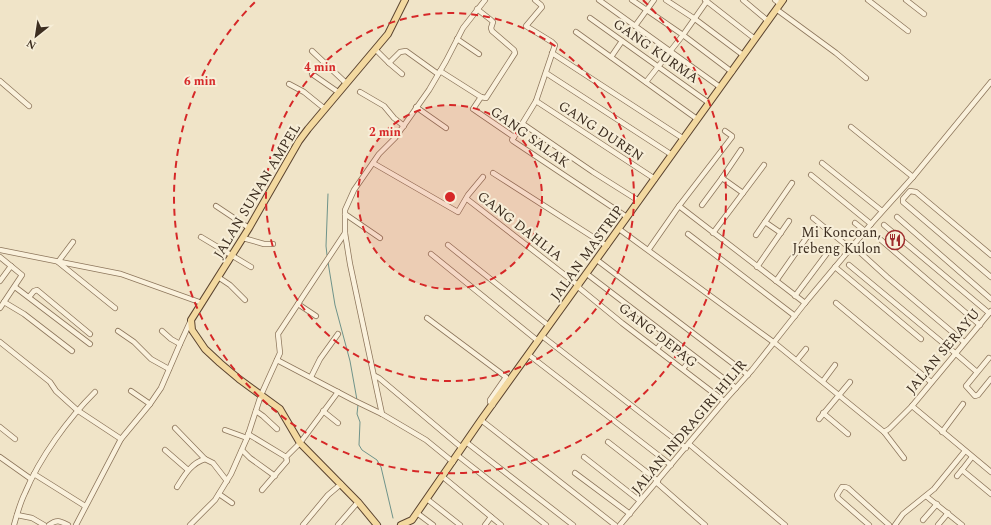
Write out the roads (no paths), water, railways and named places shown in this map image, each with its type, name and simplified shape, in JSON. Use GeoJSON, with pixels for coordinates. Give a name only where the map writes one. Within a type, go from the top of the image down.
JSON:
{"type":"FeatureCollection","features":[{"type":"Feature","properties":{"kind":"main road","name":"JALAN SUNAN AMPEL"},"geometry":{"type":"LineString","coordinates":[[191,320],[243,238],[299,141],[346,83],[382,56],[388,34],[405,0]]}},
{"type":"Feature","properties":{"kind":"main road","name":"JALAN MASTRIP"},"geometry":{"type":"LineString","coordinates":[[401,525],[411,523],[481,420],[493,405],[507,380],[529,354],[780,5]]}},
{"type":"Feature","properties":{"kind":"main road"},"geometry":{"type":"LineString","coordinates":[[191,320],[191,326],[195,336],[205,349],[220,363],[280,409],[300,443],[358,502],[377,525]]}},
{"type":"Feature","properties":{"kind":"street"},"geometry":{"type":"LineString","coordinates":[[382,414],[353,279],[345,233],[346,205],[354,190],[379,154],[395,138],[404,126],[439,72],[462,28],[485,0]]}},
{"type":"Feature","properties":{"kind":"street"},"geometry":{"type":"LineString","coordinates":[[514,137],[536,101],[554,44],[526,26],[542,7],[535,0]]}},
{"type":"Feature","properties":{"kind":"street"},"geometry":{"type":"LineString","coordinates":[[599,0],[720,87]]}},
{"type":"Feature","properties":{"kind":"street"},"geometry":{"type":"LineString","coordinates":[[632,0],[683,35],[732,72]]}},
{"type":"Feature","properties":{"kind":"street"},"geometry":{"type":"LineString","coordinates":[[635,26],[654,0]]}},
{"type":"Feature","properties":{"kind":"street"},"geometry":{"type":"LineString","coordinates":[[666,0],[743,56]]}},
{"type":"Feature","properties":{"kind":"street"},"geometry":{"type":"LineString","coordinates":[[743,0],[768,21]]}},
{"type":"Feature","properties":{"kind":"street"},"geometry":{"type":"LineString","coordinates":[[774,0],[814,36],[866,78]]}},
{"type":"Feature","properties":{"kind":"street"},"geometry":{"type":"LineString","coordinates":[[868,0],[908,31]]}},
{"type":"Feature","properties":{"kind":"street"},"geometry":{"type":"LineString","coordinates":[[906,0],[924,14]]}},
{"type":"Feature","properties":{"kind":"street"},"geometry":{"type":"LineString","coordinates":[[646,82],[683,35],[706,1],[736,26],[755,39]]}},
{"type":"Feature","properties":{"kind":"street"},"geometry":{"type":"LineString","coordinates":[[477,10],[491,20],[492,31],[514,50],[515,53],[486,98],[481,97]]}},
{"type":"Feature","properties":{"kind":"street","name":"GANG KURMA"},"geometry":{"type":"LineString","coordinates":[[590,18],[709,103]]}},
{"type":"Feature","properties":{"kind":"street"},"geometry":{"type":"LineString","coordinates":[[576,32],[697,119]]}},
{"type":"Feature","properties":{"kind":"street"},"geometry":{"type":"LineString","coordinates":[[457,39],[479,54]]}},
{"type":"Feature","properties":{"kind":"street"},"geometry":{"type":"LineString","coordinates":[[611,57],[622,41]]}},
{"type":"Feature","properties":{"kind":"street"},"geometry":{"type":"LineString","coordinates":[[312,51],[346,83]]}},
{"type":"Feature","properties":{"kind":"street","name":"GANG SALAK"},"geometry":{"type":"LineString","coordinates":[[382,56],[406,51],[481,97],[473,110],[514,137],[512,140],[513,141],[627,217]]}},
{"type":"Feature","properties":{"kind":"street"},"geometry":{"type":"LineString","coordinates":[[552,53],[684,139]]}},
{"type":"Feature","properties":{"kind":"street"},"geometry":{"type":"LineString","coordinates":[[382,56],[402,74]]}},
{"type":"Feature","properties":{"kind":"street"},"geometry":{"type":"LineString","coordinates":[[546,73],[672,155]]}},
{"type":"Feature","properties":{"kind":"street"},"geometry":{"type":"LineString","coordinates":[[312,74],[338,92]]}},
{"type":"Feature","properties":{"kind":"street"},"geometry":{"type":"LineString","coordinates":[[0,81],[29,106]]}},
{"type":"Feature","properties":{"kind":"street","name":"JALAN INDRAGIRI HILIR"},"geometry":{"type":"LineString","coordinates":[[620,525],[640,501],[658,483],[671,465],[690,446],[724,401],[776,344],[805,303],[837,269],[854,248],[865,231],[991,82]]}},
{"type":"Feature","properties":{"kind":"street"},"geometry":{"type":"LineString","coordinates":[[290,84],[304,92],[325,109]]}},
{"type":"Feature","properties":{"kind":"street"},"geometry":{"type":"LineString","coordinates":[[360,92],[384,106],[394,118],[404,126]]}},
{"type":"Feature","properties":{"kind":"street","name":"GANG DUREN"},"geometry":{"type":"LineString","coordinates":[[536,101],[655,179]]}},
{"type":"Feature","properties":{"kind":"street"},"geometry":{"type":"LineString","coordinates":[[416,107],[446,128]]}},
{"type":"Feature","properties":{"kind":"street"},"geometry":{"type":"LineString","coordinates":[[522,124],[639,201]]}},
{"type":"Feature","properties":{"kind":"street"},"geometry":{"type":"LineString","coordinates":[[851,126],[912,177]]}},
{"type":"Feature","properties":{"kind":"street"},"geometry":{"type":"LineString","coordinates":[[649,249],[679,206],[732,138],[732,136],[725,131]]}},
{"type":"Feature","properties":{"kind":"street"},"geometry":{"type":"LineString","coordinates":[[702,205],[741,150]]}},
{"type":"Feature","properties":{"kind":"street"},"geometry":{"type":"LineString","coordinates":[[373,163],[457,212],[483,177]]}},
{"type":"Feature","properties":{"kind":"street"},"geometry":{"type":"LineString","coordinates":[[822,163],[882,211]]}},
{"type":"Feature","properties":{"kind":"street"},"geometry":{"type":"LineString","coordinates":[[713,233],[764,165]]}},
{"type":"Feature","properties":{"kind":"street"},"geometry":{"type":"LineString","coordinates":[[493,173],[607,246]]}},
{"type":"Feature","properties":{"kind":"street"},"geometry":{"type":"LineString","coordinates":[[811,175],[872,224]]}},
{"type":"Feature","properties":{"kind":"street"},"geometry":{"type":"LineString","coordinates":[[722,178],[743,193]]}},
{"type":"Feature","properties":{"kind":"street"},"geometry":{"type":"LineString","coordinates":[[756,235],[792,183]]}},
{"type":"Feature","properties":{"kind":"street"},"geometry":{"type":"LineString","coordinates":[[991,255],[916,192],[910,191],[903,199],[903,202],[991,277]]}},
{"type":"Feature","properties":{"kind":"street","name":"GANG DAHLIA"},"geometry":{"type":"LineString","coordinates":[[467,199],[578,286]]}},
{"type":"Feature","properties":{"kind":"street"},"geometry":{"type":"LineString","coordinates":[[216,206],[249,228]]}},
{"type":"Feature","properties":{"kind":"street"},"geometry":{"type":"LineString","coordinates":[[679,206],[805,303]]}},
{"type":"Feature","properties":{"kind":"street"},"geometry":{"type":"LineString","coordinates":[[345,214],[380,238]]}},
{"type":"Feature","properties":{"kind":"street"},"geometry":{"type":"LineString","coordinates":[[897,217],[991,299]]}},
{"type":"Feature","properties":{"kind":"street"},"geometry":{"type":"LineString","coordinates":[[813,218],[854,248],[964,342]]}},
{"type":"Feature","properties":{"kind":"street"},"geometry":{"type":"LineString","coordinates":[[757,267],[789,221]]}},
{"type":"Feature","properties":{"kind":"street"},"geometry":{"type":"LineString","coordinates":[[765,222],[780,233]]}},
{"type":"Feature","properties":{"kind":"street"},"geometry":{"type":"LineString","coordinates":[[855,223],[865,231]]}},
{"type":"Feature","properties":{"kind":"street"},"geometry":{"type":"LineString","coordinates":[[884,225],[989,314],[991,321]]}},
{"type":"Feature","properties":{"kind":"street"},"geometry":{"type":"LineString","coordinates":[[619,229],[649,249],[797,360],[884,432],[904,458]]}},
{"type":"Feature","properties":{"kind":"street"},"geometry":{"type":"LineString","coordinates":[[190,525],[213,503],[227,482],[242,450],[261,395],[277,360],[280,347],[278,334],[345,233]]}},
{"type":"Feature","properties":{"kind":"street"},"geometry":{"type":"LineString","coordinates":[[688,234],[795,316]]}},
{"type":"Feature","properties":{"kind":"street"},"geometry":{"type":"LineString","coordinates":[[776,281],[809,234]]}},
{"type":"Feature","properties":{"kind":"street"},"geometry":{"type":"LineString","coordinates":[[201,238],[251,267]]}},
{"type":"Feature","properties":{"kind":"street"},"geometry":{"type":"LineString","coordinates":[[243,238],[265,244],[273,244]]}},
{"type":"Feature","properties":{"kind":"street"},"geometry":{"type":"LineString","coordinates":[[880,240],[980,324]]}},
{"type":"Feature","properties":{"kind":"street"},"geometry":{"type":"LineString","coordinates":[[58,262],[74,242]]}},
{"type":"Feature","properties":{"kind":"street"},"geometry":{"type":"LineString","coordinates":[[448,245],[549,326]]}},
{"type":"Feature","properties":{"kind":"street"},"geometry":{"type":"LineString","coordinates":[[795,296],[830,248]]}},
{"type":"Feature","properties":{"kind":"street"},"geometry":{"type":"LineString","coordinates":[[0,250],[121,274],[202,303]]}},
{"type":"Feature","properties":{"kind":"street"},"geometry":{"type":"LineString","coordinates":[[431,254],[538,341]]}},
{"type":"Feature","properties":{"kind":"street"},"geometry":{"type":"LineString","coordinates":[[0,257],[22,275],[0,308]]}},
{"type":"Feature","properties":{"kind":"street"},"geometry":{"type":"LineString","coordinates":[[597,260],[748,375]]}},
{"type":"Feature","properties":{"kind":"street"},"geometry":{"type":"LineString","coordinates":[[58,262],[115,308]]}},
{"type":"Feature","properties":{"kind":"street"},"geometry":{"type":"LineString","coordinates":[[849,265],[977,372]]}},
{"type":"Feature","properties":{"kind":"street"},"geometry":{"type":"LineString","coordinates":[[0,281],[11,266]]}},
{"type":"Feature","properties":{"kind":"street"},"geometry":{"type":"LineString","coordinates":[[837,269],[921,339]]}},
{"type":"Feature","properties":{"kind":"street"},"geometry":{"type":"LineString","coordinates":[[587,274],[736,388]]}},
{"type":"Feature","properties":{"kind":"street"},"geometry":{"type":"LineString","coordinates":[[218,277],[230,285],[245,300]]}},
{"type":"Feature","properties":{"kind":"street","name":"GANG DEPAG"},"geometry":{"type":"LineString","coordinates":[[578,286],[622,323],[724,401]]}},
{"type":"Feature","properties":{"kind":"street"},"geometry":{"type":"LineString","coordinates":[[15,287],[90,344]]}},
{"type":"Feature","properties":{"kind":"street"},"geometry":{"type":"LineString","coordinates":[[29,297],[34,291],[37,290],[90,334]]}},
{"type":"Feature","properties":{"kind":"street"},"geometry":{"type":"LineString","coordinates":[[4,302],[24,314],[72,351]]}},
{"type":"Feature","properties":{"kind":"street"},"geometry":{"type":"LineString","coordinates":[[836,303],[931,382]]}},
{"type":"Feature","properties":{"kind":"street"},"geometry":{"type":"LineString","coordinates":[[298,304],[316,316]]}},
{"type":"Feature","properties":{"kind":"street","name":"JALAN SERAYU"},"geometry":{"type":"LineString","coordinates":[[884,432],[889,429],[912,406],[964,342],[989,314]]}},
{"type":"Feature","properties":{"kind":"street"},"geometry":{"type":"LineString","coordinates":[[427,318],[506,377],[507,380]]}},
{"type":"Feature","properties":{"kind":"street"},"geometry":{"type":"LineString","coordinates":[[76,525],[121,439],[150,404],[161,388],[191,320]]}},
{"type":"Feature","properties":{"kind":"street"},"geometry":{"type":"LineString","coordinates":[[118,331],[134,342],[151,359],[169,369]]}},
{"type":"Feature","properties":{"kind":"street"},"geometry":{"type":"LineString","coordinates":[[162,331],[171,340],[180,344]]}},
{"type":"Feature","properties":{"kind":"street"},"geometry":{"type":"LineString","coordinates":[[183,336],[188,334],[195,336]]}},
{"type":"Feature","properties":{"kind":"street"},"geometry":{"type":"LineString","coordinates":[[311,377],[320,359],[338,334]]}},
{"type":"Feature","properties":{"kind":"street"},"geometry":{"type":"LineString","coordinates":[[542,336],[690,446],[785,525]]}},
{"type":"Feature","properties":{"kind":"street"},"geometry":{"type":"LineString","coordinates":[[657,349],[667,336]]}},
{"type":"Feature","properties":{"kind":"street"},"geometry":{"type":"LineString","coordinates":[[0,342],[50,382],[56,391],[77,410],[121,439]]}},
{"type":"Feature","properties":{"kind":"street"},"geometry":{"type":"LineString","coordinates":[[797,360],[806,349]]}},
{"type":"Feature","properties":{"kind":"street"},"geometry":{"type":"LineString","coordinates":[[529,354],[671,465]]}},
{"type":"Feature","properties":{"kind":"street"},"geometry":{"type":"LineString","coordinates":[[683,369],[693,356]]}},
{"type":"Feature","properties":{"kind":"street"},"geometry":{"type":"LineString","coordinates":[[989,358],[966,386],[975,396],[978,395],[991,379]]}},
{"type":"Feature","properties":{"kind":"street"},"geometry":{"type":"LineString","coordinates":[[277,360],[382,414],[426,440],[453,462]]}},
{"type":"Feature","properties":{"kind":"street"},"geometry":{"type":"LineString","coordinates":[[823,381],[835,365]]}},
{"type":"Feature","properties":{"kind":"street"},"geometry":{"type":"LineString","coordinates":[[375,376],[464,445],[573,525]]}},
{"type":"Feature","properties":{"kind":"street"},"geometry":{"type":"LineString","coordinates":[[819,419],[850,382]]}},
{"type":"Feature","properties":{"kind":"street"},"geometry":{"type":"LineString","coordinates":[[131,391],[150,404]]}},
{"type":"Feature","properties":{"kind":"street"},"geometry":{"type":"LineString","coordinates":[[14,525],[24,494],[42,458],[77,410],[95,392]]}},
{"type":"Feature","properties":{"kind":"street"},"geometry":{"type":"LineString","coordinates":[[262,490],[287,461],[286,457],[300,443],[338,392]]}},
{"type":"Feature","properties":{"kind":"street"},"geometry":{"type":"LineString","coordinates":[[942,432],[963,404]]}},
{"type":"Feature","properties":{"kind":"street"},"geometry":{"type":"LineString","coordinates":[[912,406],[991,472]]}},
{"type":"Feature","properties":{"kind":"street"},"geometry":{"type":"LineString","coordinates":[[323,411],[338,423]]}},
{"type":"Feature","properties":{"kind":"street"},"geometry":{"type":"LineString","coordinates":[[256,412],[263,416],[277,429]]}},
{"type":"Feature","properties":{"kind":"street"},"geometry":{"type":"LineString","coordinates":[[823,413],[848,434]]}},
{"type":"Feature","properties":{"kind":"street"},"geometry":{"type":"LineString","coordinates":[[481,420],[615,525]]}},
{"type":"Feature","properties":{"kind":"street"},"geometry":{"type":"LineString","coordinates":[[0,427],[15,439]]}},
{"type":"Feature","properties":{"kind":"street"},"geometry":{"type":"LineString","coordinates":[[175,428],[204,459],[213,464],[227,482]]}},
{"type":"Feature","properties":{"kind":"street"},"geometry":{"type":"LineString","coordinates":[[225,430],[247,436],[286,457]]}},
{"type":"Feature","properties":{"kind":"street"},"geometry":{"type":"LineString","coordinates":[[608,442],[658,483],[705,525]]}},
{"type":"Feature","properties":{"kind":"street"},"geometry":{"type":"LineString","coordinates":[[164,450],[188,470]]}},
{"type":"Feature","properties":{"kind":"street"},"geometry":{"type":"LineString","coordinates":[[242,450],[250,458],[275,476]]}},
{"type":"Feature","properties":{"kind":"street"},"geometry":{"type":"LineString","coordinates":[[895,525],[903,514],[934,489],[965,451]]}},
{"type":"Feature","properties":{"kind":"street"},"geometry":{"type":"LineString","coordinates":[[457,455],[546,525]]}},
{"type":"Feature","properties":{"kind":"street"},"geometry":{"type":"LineString","coordinates":[[0,457],[31,479]]}},
{"type":"Feature","properties":{"kind":"street"},"geometry":{"type":"LineString","coordinates":[[584,457],[640,501]]}},
{"type":"Feature","properties":{"kind":"street"},"geometry":{"type":"LineString","coordinates":[[957,476],[972,457]]}},
{"type":"Feature","properties":{"kind":"street"},"geometry":{"type":"LineString","coordinates":[[177,487],[188,470],[204,459]]}},
{"type":"Feature","properties":{"kind":"street"},"geometry":{"type":"LineString","coordinates":[[962,470],[991,494]]}},
{"type":"Feature","properties":{"kind":"street"},"geometry":{"type":"LineString","coordinates":[[575,473],[630,514]]}},
{"type":"Feature","properties":{"kind":"street"},"geometry":{"type":"LineString","coordinates":[[34,474],[85,506]]}},
{"type":"Feature","properties":{"kind":"street"},"geometry":{"type":"LineString","coordinates":[[443,477],[501,525]]}},
{"type":"Feature","properties":{"kind":"street"},"geometry":{"type":"LineString","coordinates":[[303,525],[328,495],[341,484]]}},
{"type":"Feature","properties":{"kind":"street"},"geometry":{"type":"LineString","coordinates":[[869,525],[838,498],[837,495],[842,487],[848,488],[889,525]]}},
{"type":"Feature","properties":{"kind":"street"},"geometry":{"type":"LineString","coordinates":[[219,494],[232,503]]}},
{"type":"Feature","properties":{"kind":"street"},"geometry":{"type":"LineString","coordinates":[[926,496],[961,525]]}},
{"type":"Feature","properties":{"kind":"street"},"geometry":{"type":"LineString","coordinates":[[427,499],[460,525]]}},
{"type":"Feature","properties":{"kind":"street"},"geometry":{"type":"LineString","coordinates":[[338,525],[358,502]]}},
{"type":"Feature","properties":{"kind":"street"},"geometry":{"type":"LineString","coordinates":[[923,520],[937,504]]}},
{"type":"Feature","properties":{"kind":"street"},"geometry":{"type":"LineString","coordinates":[[417,513],[433,525]]}},
{"type":"Feature","properties":{"kind":"street"},"geometry":{"type":"LineString","coordinates":[[938,525],[948,513]]}},
{"type":"Feature","properties":{"kind":"street"},"geometry":{"type":"LineString","coordinates":[[17,515],[32,518],[44,525]]}},
{"type":"Feature","properties":{"kind":"street"},"geometry":{"type":"LineString","coordinates":[[484,525],[491,517]]}},
{"type":"Feature","properties":{"kind":"street"},"geometry":{"type":"LineString","coordinates":[[49,525],[58,520],[68,525]]}},
{"type":"Feature","properties":{"kind":"waterway"},"geometry":{"type":"LineString","coordinates":[[327,255],[328,194]]}},
{"type":"Feature","properties":{"kind":"waterway"},"geometry":{"type":"LineString","coordinates":[[328,262],[335,305],[350,361],[357,400]]}},
{"type":"Feature","properties":{"kind":"waterway"},"geometry":{"type":"LineString","coordinates":[[358,405],[357,414],[360,422],[359,445],[362,450],[377,460],[381,467],[393,518]]}},
{"type":"Feature","properties":{"kind":"place","name":"Mi Koncoan, Jrebeng Kulon"},"geometry":{"type":"Point","coordinates":[895,240]}}]}
